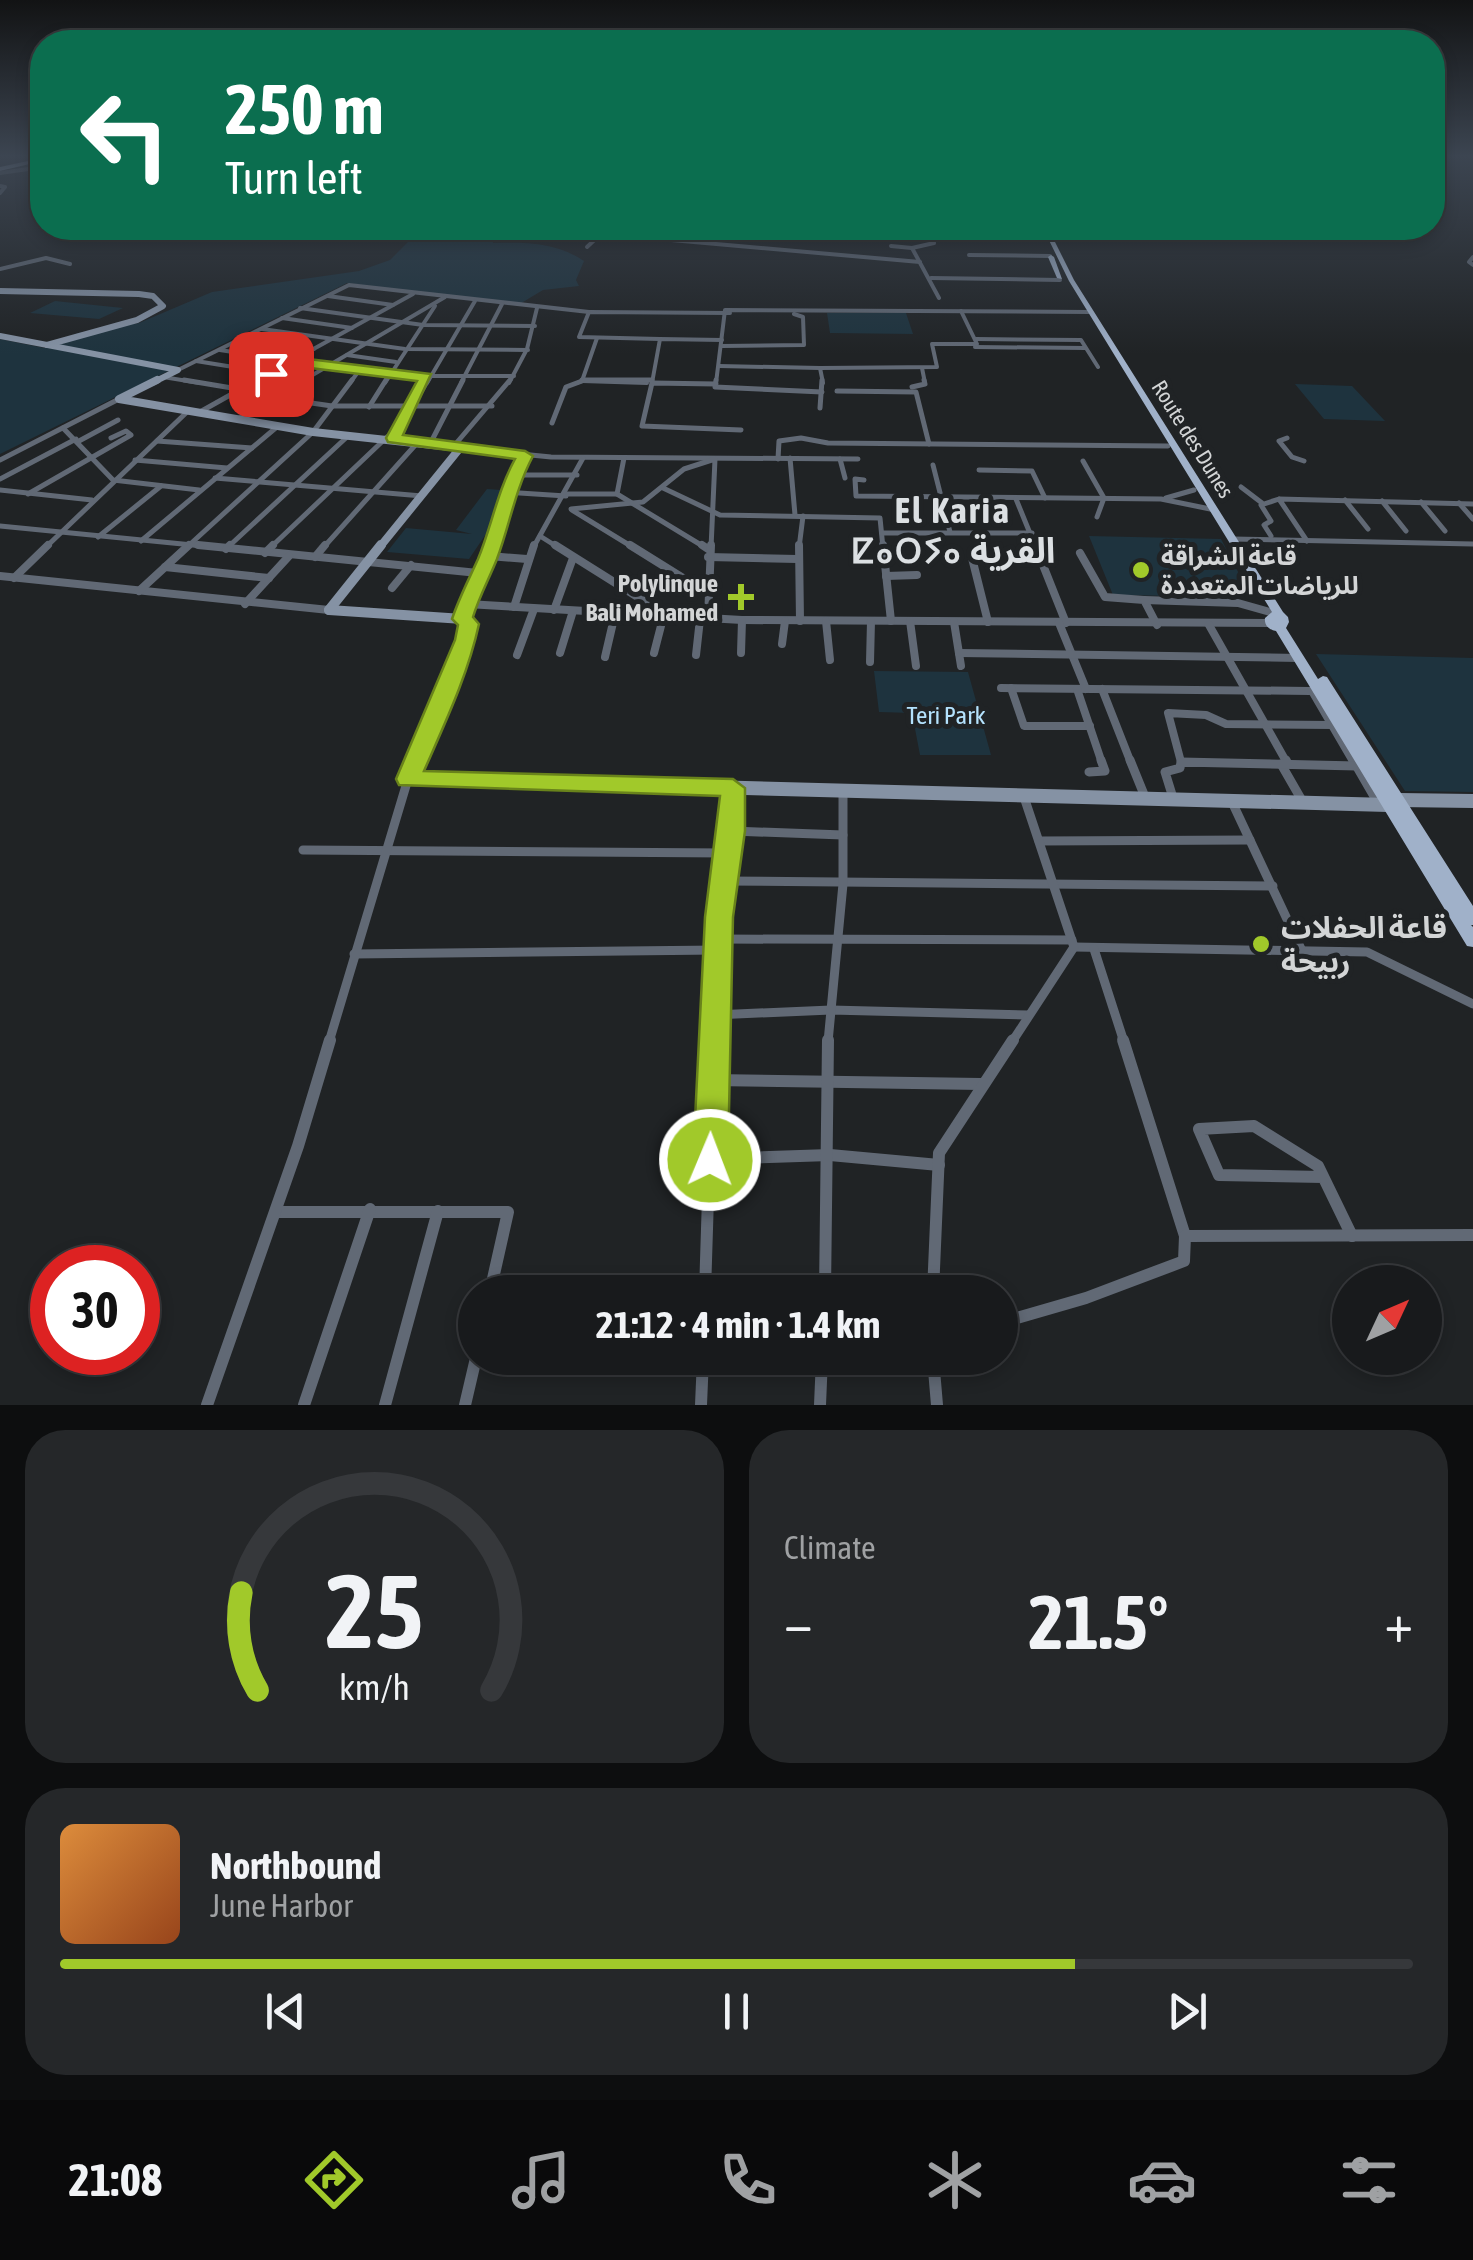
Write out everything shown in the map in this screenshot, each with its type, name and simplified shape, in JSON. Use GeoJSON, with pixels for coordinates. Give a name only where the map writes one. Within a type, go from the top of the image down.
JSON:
{"type":"FeatureCollection","features":[{"type":"Feature","properties":{"kind":"main road","name":"Route des Dunes"},"geometry":{"type":"LineString","coordinates":[[1047,240],[1065,280]]}},
{"type":"Feature","properties":{"kind":"main road","name":"Route des Dunes"},"geometry":{"type":"LineString","coordinates":[[1047,240],[1050,256],[1210,510],[1316,691],[1473,919]]}},
{"type":"Feature","properties":{"kind":"main road","name":"Route des Dunes"},"geometry":{"type":"LineString","coordinates":[[1087,312],[1194,490],[1233,539],[1276,620],[1473,941]]}},
{"type":"Feature","properties":{"kind":"street"},"geometry":{"type":"LineString","coordinates":[[587,247],[592,240]]}},
{"type":"Feature","properties":{"kind":"street"},"geometry":{"type":"LineString","coordinates":[[655,246],[659,240]]}},
{"type":"Feature","properties":{"kind":"street"},"geometry":{"type":"LineString","coordinates":[[701,240],[920,262]]}},
{"type":"Feature","properties":{"kind":"street"},"geometry":{"type":"LineString","coordinates":[[908,240],[939,298]]}},
{"type":"Feature","properties":{"kind":"street"},"geometry":{"type":"LineString","coordinates":[[891,246],[934,243],[932,240]]}},
{"type":"Feature","properties":{"kind":"street"},"geometry":{"type":"LineString","coordinates":[[969,255],[1050,256]]}},
{"type":"Feature","properties":{"kind":"street"},"geometry":{"type":"LineString","coordinates":[[0,269],[46,258],[70,264]]}},
{"type":"Feature","properties":{"kind":"street"},"geometry":{"type":"LineString","coordinates":[[1473,258],[1469,262],[1473,265]]}},
{"type":"Feature","properties":{"kind":"street"},"geometry":{"type":"LineString","coordinates":[[931,278],[1065,280]]}},
{"type":"Feature","properties":{"kind":"street"},"geometry":{"type":"LineString","coordinates":[[0,460],[352,284],[589,312],[802,316],[804,345],[579,337],[589,312]]}},
{"type":"Feature","properties":{"kind":"street"},"geometry":{"type":"LineString","coordinates":[[0,292],[139,294],[153,296],[163,306],[136,320],[76,331],[47,345]]}},
{"type":"Feature","properties":{"kind":"street"},"geometry":{"type":"LineString","coordinates":[[14,578],[113,480],[193,412],[271,374],[415,293]]}},
{"type":"Feature","properties":{"kind":"street"},"geometry":{"type":"LineString","coordinates":[[326,295],[393,305]]}},
{"type":"Feature","properties":{"kind":"street"},"geometry":{"type":"LineString","coordinates":[[238,420],[446,297]]}},
{"type":"Feature","properties":{"kind":"street"},"geometry":{"type":"LineString","coordinates":[[265,553],[390,438],[475,301]]}},
{"type":"Feature","properties":{"kind":"street"},"geometry":{"type":"LineString","coordinates":[[369,407],[438,302]]}},
{"type":"Feature","properties":{"kind":"street"},"geometry":{"type":"LineString","coordinates":[[430,444],[502,304]]}},
{"type":"Feature","properties":{"kind":"street"},"geometry":{"type":"LineString","coordinates":[[300,308],[423,326],[535,326]]}},
{"type":"Feature","properties":{"kind":"street"},"geometry":{"type":"LineString","coordinates":[[329,610],[514,376],[528,350],[537,308]]}},
{"type":"Feature","properties":{"kind":"street"},"geometry":{"type":"LineString","coordinates":[[716,385],[725,313],[731,308],[1087,312]]}},
{"type":"Feature","properties":{"kind":"street"},"geometry":{"type":"LineString","coordinates":[[932,347],[977,344],[961,311]]}},
{"type":"Feature","properties":{"kind":"street"},"geometry":{"type":"LineString","coordinates":[[282,318],[352,328]]}},
{"type":"Feature","properties":{"kind":"street"},"geometry":{"type":"LineString","coordinates":[[262,328],[405,348],[528,350]]}},
{"type":"Feature","properties":{"kind":"street"},"geometry":{"type":"LineString","coordinates":[[0,336],[178,370]]}},
{"type":"Feature","properties":{"kind":"street"},"geometry":{"type":"LineString","coordinates":[[582,382],[597,338]]}},
{"type":"Feature","properties":{"kind":"street"},"geometry":{"type":"LineString","coordinates":[[240,339],[314,349]]}},
{"type":"Feature","properties":{"kind":"street"},"geometry":{"type":"LineString","coordinates":[[976,339],[1081,340],[1098,368]]}},
{"type":"Feature","properties":{"kind":"street"},"geometry":{"type":"LineString","coordinates":[[660,341],[643,428],[742,430]]}},
{"type":"Feature","properties":{"kind":"street"},"geometry":{"type":"LineString","coordinates":[[779,346],[779,367]]}},
{"type":"Feature","properties":{"kind":"street"},"geometry":{"type":"LineString","coordinates":[[932,347],[1086,348]]}},
{"type":"Feature","properties":{"kind":"street"},"geometry":{"type":"LineString","coordinates":[[719,366],[936,367],[932,347]]}},
{"type":"Feature","properties":{"kind":"street"},"geometry":{"type":"LineString","coordinates":[[1045,347],[1050,354]]}},
{"type":"Feature","properties":{"kind":"street"},"geometry":{"type":"LineString","coordinates":[[218,350],[386,376],[514,376]]}},
{"type":"Feature","properties":{"kind":"street"},"geometry":{"type":"LineString","coordinates":[[348,354],[396,362]]}},
{"type":"Feature","properties":{"kind":"street"},"geometry":{"type":"LineString","coordinates":[[841,355],[841,368]]}},
{"type":"Feature","properties":{"kind":"street"},"geometry":{"type":"LineString","coordinates":[[196,361],[271,374]]}},
{"type":"Feature","properties":{"kind":"street"},"geometry":{"type":"LineString","coordinates":[[820,368],[820,408]]}},
{"type":"Feature","properties":{"kind":"street"},"geometry":{"type":"LineString","coordinates":[[912,386],[925,384],[922,368]]}},
{"type":"Feature","properties":{"kind":"street"},"geometry":{"type":"LineString","coordinates":[[138,592],[313,432],[358,372]]}},
{"type":"Feature","properties":{"kind":"street"},"geometry":{"type":"LineString","coordinates":[[164,377],[241,390]]}},
{"type":"Feature","properties":{"kind":"street"},"geometry":{"type":"LineString","coordinates":[[552,424],[566,388],[582,382],[822,392]]}},
{"type":"Feature","properties":{"kind":"street"},"geometry":{"type":"LineString","coordinates":[[838,390],[916,392],[930,444]]}},
{"type":"Feature","properties":{"kind":"street"},"geometry":{"type":"LineString","coordinates":[[277,398],[332,406],[492,406]]}},
{"type":"Feature","properties":{"kind":"street"},"geometry":{"type":"LineString","coordinates":[[118,400],[313,432],[525,456],[858,459]]}},
{"type":"Feature","properties":{"kind":"street"},"geometry":{"type":"LineString","coordinates":[[0,480],[118,420]]}},
{"type":"Feature","properties":{"kind":"street"},"geometry":{"type":"LineString","coordinates":[[141,541],[278,426]]}},
{"type":"Feature","properties":{"kind":"street"},"geometry":{"type":"LineString","coordinates":[[64,428],[113,480],[199,490]]}},
{"type":"Feature","properties":{"kind":"street"},"geometry":{"type":"LineString","coordinates":[[28,494],[93,460],[132,434],[126,432],[111,438]]}},
{"type":"Feature","properties":{"kind":"street"},"geometry":{"type":"LineString","coordinates":[[226,549],[348,436]]}},
{"type":"Feature","properties":{"kind":"street"},"geometry":{"type":"LineString","coordinates":[[778,459],[779,441],[788,438],[930,444],[1168,446]]}},
{"type":"Feature","properties":{"kind":"street"},"geometry":{"type":"LineString","coordinates":[[1287,438],[1279,441],[1292,458],[1304,461]]}},
{"type":"Feature","properties":{"kind":"street"},"geometry":{"type":"LineString","coordinates":[[158,441],[252,448]]}},
{"type":"Feature","properties":{"kind":"street"},"geometry":{"type":"LineString","coordinates":[[315,556],[418,442]]}},
{"type":"Feature","properties":{"kind":"street"},"geometry":{"type":"LineString","coordinates":[[463,619],[478,573],[488,556],[506,492],[525,456]]}},
{"type":"Feature","properties":{"kind":"street"},"geometry":{"type":"LineString","coordinates":[[566,507],[583,458]]}},
{"type":"Feature","properties":{"kind":"street"},"geometry":{"type":"LineString","coordinates":[[617,494],[624,458]]}},
{"type":"Feature","properties":{"kind":"street"},"geometry":{"type":"LineString","coordinates":[[514,607],[527,559],[552,514],[566,507],[632,506],[663,488],[669,476],[715,458]]}},
{"type":"Feature","properties":{"kind":"street"},"geometry":{"type":"LineString","coordinates":[[696,656],[704,619],[715,458]]}},
{"type":"Feature","properties":{"kind":"street"},"geometry":{"type":"LineString","coordinates":[[790,458],[799,516],[800,621]]}},
{"type":"Feature","properties":{"kind":"street"},"geometry":{"type":"LineString","coordinates":[[840,459],[844,478]]}},
{"type":"Feature","properties":{"kind":"street"},"geometry":{"type":"LineString","coordinates":[[135,460],[227,468]]}},
{"type":"Feature","properties":{"kind":"street"},"geometry":{"type":"LineString","coordinates":[[1082,460],[1104,498]]}},
{"type":"Feature","properties":{"kind":"street"},"geometry":{"type":"LineString","coordinates":[[933,465],[945,499],[950,532]]}},
{"type":"Feature","properties":{"kind":"street"},"geometry":{"type":"LineString","coordinates":[[980,470],[1032,471],[1045,498]]}},
{"type":"Feature","properties":{"kind":"street"},"geometry":{"type":"LineString","coordinates":[[514,476],[577,475]]}},
{"type":"Feature","properties":{"kind":"street"},"geometry":{"type":"LineString","coordinates":[[215,478],[422,496]]}},
{"type":"Feature","properties":{"kind":"street"},"geometry":{"type":"LineString","coordinates":[[864,480],[855,480],[856,496],[1161,499],[1210,510]]}},
{"type":"Feature","properties":{"kind":"street"},"geometry":{"type":"LineString","coordinates":[[98,536],[161,486]]}},
{"type":"Feature","properties":{"kind":"street"},"geometry":{"type":"LineString","coordinates":[[1242,487],[1271,521],[1254,524]]}},
{"type":"Feature","properties":{"kind":"street"},"geometry":{"type":"LineString","coordinates":[[663,488],[710,512],[880,518],[891,621]]}},
{"type":"Feature","properties":{"kind":"street"},"geometry":{"type":"LineString","coordinates":[[0,490],[92,500]]}},
{"type":"Feature","properties":{"kind":"street"},"geometry":{"type":"LineString","coordinates":[[1161,499],[1194,490]]}},
{"type":"Feature","properties":{"kind":"street"},"geometry":{"type":"LineString","coordinates":[[506,492],[617,494],[708,553],[798,559]]}},
{"type":"Feature","properties":{"kind":"street"},"geometry":{"type":"LineString","coordinates":[[1097,517],[1104,498]]}},
{"type":"Feature","properties":{"kind":"street"},"geometry":{"type":"LineString","coordinates":[[1016,499],[1032,533],[1073,656],[1105,771],[1089,772]]}},
{"type":"Feature","properties":{"kind":"street"},"geometry":{"type":"LineString","coordinates":[[1279,499],[1307,542]]}},
{"type":"Feature","properties":{"kind":"street"},"geometry":{"type":"LineString","coordinates":[[1252,508],[1279,499],[1473,504]]}},
{"type":"Feature","properties":{"kind":"street"},"geometry":{"type":"LineString","coordinates":[[1346,500],[1368,529]]}},
{"type":"Feature","properties":{"kind":"street"},"geometry":{"type":"LineString","coordinates":[[1382,501],[1406,531]]}},
{"type":"Feature","properties":{"kind":"street"},"geometry":{"type":"LineString","coordinates":[[1421,502],[1445,531]]}},
{"type":"Feature","properties":{"kind":"street"},"geometry":{"type":"LineString","coordinates":[[1458,503],[1473,519]]}},
{"type":"Feature","properties":{"kind":"street"},"geometry":{"type":"LineString","coordinates":[[566,507],[691,582],[707,586]]}},
{"type":"Feature","properties":{"kind":"street"},"geometry":{"type":"LineString","coordinates":[[1264,525],[1271,536]]}},
{"type":"Feature","properties":{"kind":"street"},"geometry":{"type":"LineString","coordinates":[[0,526],[478,573]]}},
{"type":"Feature","properties":{"kind":"street"},"geometry":{"type":"LineString","coordinates":[[882,533],[1032,533]]}},
{"type":"Feature","properties":{"kind":"street"},"geometry":{"type":"LineString","coordinates":[[540,536],[667,618]]}},
{"type":"Feature","properties":{"kind":"street"},"geometry":{"type":"LineString","coordinates":[[1233,539],[1473,544]]}},
{"type":"Feature","properties":{"kind":"street"},"geometry":{"type":"LineString","coordinates":[[1080,553],[1105,597],[1238,603],[1276,620]]}},
{"type":"Feature","properties":{"kind":"street"},"geometry":{"type":"LineString","coordinates":[[970,554],[988,622]]}},
{"type":"Feature","properties":{"kind":"street"},"geometry":{"type":"LineString","coordinates":[[245,604],[290,555]]}},
{"type":"Feature","properties":{"kind":"street"},"geometry":{"type":"LineString","coordinates":[[488,556],[527,559]]}},
{"type":"Feature","properties":{"kind":"street"},"geometry":{"type":"LineString","coordinates":[[554,610],[573,558]]}},
{"type":"Feature","properties":{"kind":"street"},"geometry":{"type":"LineString","coordinates":[[392,588],[411,564]]}},
{"type":"Feature","properties":{"kind":"street"},"geometry":{"type":"LineString","coordinates":[[165,567],[269,578]]}},
{"type":"Feature","properties":{"kind":"street"},"geometry":{"type":"LineString","coordinates":[[0,576],[245,604],[463,619],[469,624],[408,779],[276,1212],[207,1405]]}},
{"type":"Feature","properties":{"kind":"street"},"geometry":{"type":"LineString","coordinates":[[886,576],[917,576]]}},
{"type":"Feature","properties":{"kind":"street"},"geometry":{"type":"LineString","coordinates":[[1144,600],[1156,625]]}},
{"type":"Feature","properties":{"kind":"street"},"geometry":{"type":"LineString","coordinates":[[468,604],[667,618],[784,621],[1209,625],[1276,620]]}},
{"type":"Feature","properties":{"kind":"street"},"geometry":{"type":"LineString","coordinates":[[517,654],[534,609]]}},
{"type":"Feature","properties":{"kind":"street"},"geometry":{"type":"LineString","coordinates":[[560,654],[573,612]]}},
{"type":"Feature","properties":{"kind":"street"},"geometry":{"type":"LineString","coordinates":[[605,657],[615,614]]}},
{"type":"Feature","properties":{"kind":"street"},"geometry":{"type":"LineString","coordinates":[[654,653],[667,618]]}},
{"type":"Feature","properties":{"kind":"street"},"geometry":{"type":"LineString","coordinates":[[741,653],[742,620]]}},
{"type":"Feature","properties":{"kind":"street"},"geometry":{"type":"LineString","coordinates":[[782,644],[784,621]]}},
{"type":"Feature","properties":{"kind":"street"},"geometry":{"type":"LineString","coordinates":[[826,621],[830,660]]}},
{"type":"Feature","properties":{"kind":"street"},"geometry":{"type":"LineString","coordinates":[[870,621],[870,662]]}},
{"type":"Feature","properties":{"kind":"street"},"geometry":{"type":"LineString","coordinates":[[910,622],[916,666]]}},
{"type":"Feature","properties":{"kind":"street"},"geometry":{"type":"LineString","coordinates":[[954,622],[961,666]]}},
{"type":"Feature","properties":{"kind":"street"},"geometry":{"type":"LineString","coordinates":[[1209,625],[1304,804]]}},
{"type":"Feature","properties":{"kind":"street"},"geometry":{"type":"LineString","coordinates":[[959,653],[1300,658]]}},
{"type":"Feature","properties":{"kind":"street"},"geometry":{"type":"LineString","coordinates":[[1090,726],[1024,726],[1006,688],[1316,691],[1357,766],[1393,805]]}},
{"type":"Feature","properties":{"kind":"street"},"geometry":{"type":"LineString","coordinates":[[1102,689],[1147,801]]}},
{"type":"Feature","properties":{"kind":"street"},"geometry":{"type":"LineString","coordinates":[[1174,802],[1165,772],[1180,768],[1181,762],[1168,713],[1206,715],[1226,724],[1334,725]]}},
{"type":"Feature","properties":{"kind":"street"},"geometry":{"type":"LineString","coordinates":[[1181,762],[1357,766]]}},
{"type":"Feature","properties":{"kind":"street"},"geometry":{"type":"LineString","coordinates":[[408,779],[1174,802],[1473,805]]}},
{"type":"Feature","properties":{"kind":"street"},"geometry":{"type":"LineString","coordinates":[[707,1275],[714,1016],[733,788]]}},
{"type":"Feature","properties":{"kind":"street"},"geometry":{"type":"LineString","coordinates":[[826,1275],[830,1155],[824,1080],[842,884],[843,791]]}},
{"type":"Feature","properties":{"kind":"street"},"geometry":{"type":"LineString","coordinates":[[935,1275],[939,1153],[1073,944],[1024,797]]}},
{"type":"Feature","properties":{"kind":"street"},"geometry":{"type":"LineString","coordinates":[[1232,802],[1302,950]]}},
{"type":"Feature","properties":{"kind":"street"},"geometry":{"type":"LineString","coordinates":[[732,831],[843,835]]}},
{"type":"Feature","properties":{"kind":"street"},"geometry":{"type":"LineString","coordinates":[[1039,840],[1250,840]]}},
{"type":"Feature","properties":{"kind":"street"},"geometry":{"type":"LineString","coordinates":[[303,850],[726,852]]}},
{"type":"Feature","properties":{"kind":"street"},"geometry":{"type":"LineString","coordinates":[[723,881],[1273,886]]}},
{"type":"Feature","properties":{"kind":"street"},"geometry":{"type":"LineString","coordinates":[[354,954],[838,940],[1073,944],[1094,949],[1367,952],[1387,958],[1473,1004]]}},
{"type":"Feature","properties":{"kind":"street"},"geometry":{"type":"LineString","coordinates":[[1018,1318],[1086,1298],[1184,1260],[1185,1236],[1094,949]]}},
{"type":"Feature","properties":{"kind":"street"},"geometry":{"type":"LineString","coordinates":[[714,1016],[831,1010],[1028,1016]]}},
{"type":"Feature","properties":{"kind":"street"},"geometry":{"type":"LineString","coordinates":[[712,1080],[981,1084]]}},
{"type":"Feature","properties":{"kind":"street"},"geometry":{"type":"LineString","coordinates":[[1323,1177],[1219,1174],[1199,1129],[1254,1126],[1318,1166],[1352,1236]]}},
{"type":"Feature","properties":{"kind":"street"},"geometry":{"type":"LineString","coordinates":[[710,1160],[830,1155],[939,1165]]}},
{"type":"Feature","properties":{"kind":"street"},"geometry":{"type":"LineString","coordinates":[[304,1405],[370,1209]]}},
{"type":"Feature","properties":{"kind":"street"},"geometry":{"type":"LineString","coordinates":[[385,1405],[438,1210]]}},
{"type":"Feature","properties":{"kind":"street"},"geometry":{"type":"LineString","coordinates":[[276,1212],[508,1212],[494,1275]]}},
{"type":"Feature","properties":{"kind":"street"},"geometry":{"type":"LineString","coordinates":[[1185,1236],[1473,1236]]}},
{"type":"Feature","properties":{"kind":"street"},"geometry":{"type":"LineString","coordinates":[[465,1405],[472,1375]]}},
{"type":"Feature","properties":{"kind":"street"},"geometry":{"type":"LineString","coordinates":[[701,1405],[702,1375]]}},
{"type":"Feature","properties":{"kind":"street"},"geometry":{"type":"LineString","coordinates":[[820,1405],[821,1375]]}},
{"type":"Feature","properties":{"kind":"street"},"geometry":{"type":"LineString","coordinates":[[935,1375],[936,1405]]}},
{"type":"Feature","properties":{"kind":"green space"},"geometry":{"type":"Polygon","coordinates":[[[410,240],[493,240],[551,247],[584,261],[576,280],[579,286],[543,290],[518,305],[347,283],[0,454],[0,339],[45,348],[78,333],[139,323],[212,292],[359,271],[390,260],[410,240]]]}},
{"type":"Feature","properties":{"kind":"green space"},"geometry":{"type":"Polygon","coordinates":[[[55,301],[123,308],[99,319],[30,313],[55,301]]]}},
{"type":"Feature","properties":{"kind":"green space"},"geometry":{"type":"Polygon","coordinates":[[[827,313],[906,313],[913,334],[830,333],[827,313]]]}},
{"type":"Feature","properties":{"kind":"green space"},"geometry":{"type":"Polygon","coordinates":[[[1295,384],[1352,386],[1385,421],[1324,419],[1295,384]]]}},
{"type":"Feature","properties":{"kind":"green space"},"geometry":{"type":"Polygon","coordinates":[[[487,489],[501,490],[491,535],[486,534],[469,559],[387,552],[406,528],[472,534],[456,530],[487,489]]]}},
{"type":"Feature","properties":{"kind":"green space"},"geometry":{"type":"Polygon","coordinates":[[[1089,536],[1221,539],[1251,597],[1113,595],[1089,536]]]}},
{"type":"Feature","properties":{"kind":"green space"},"geometry":{"type":"Polygon","coordinates":[[[1316,654],[1473,658],[1473,792],[1405,791],[1316,654]]]}},
{"type":"Feature","properties":{"kind":"green space","name":"Teri Park"},"geometry":{"type":"Polygon","coordinates":[[[874,671],[968,672],[991,755],[920,755],[912,713],[879,712],[874,671]]]}},
{"type":"Feature","properties":{"kind":"place","name":"قاعة الشراقة للرياضات المتعددة"},"geometry":{"type":"Point","coordinates":[1141,570]}},
{"type":"Feature","properties":{"kind":"place","name":"Polylinque Bali Mohamed"},"geometry":{"type":"Point","coordinates":[741,597]}},
{"type":"Feature","properties":{"kind":"place","name":"قاعة الحفلات ربيحة"},"geometry":{"type":"Point","coordinates":[1261,944]}},
{"type":"Feature","properties":{"kind":"district","name":"El Karia ⵇⴰⵔⵢⴰ القرية"},"geometry":{"type":"Point","coordinates":[953,530]}},
{"type":"Feature","properties":{"kind":"route"},"geometry":{"type":"LineString","coordinates":[[271,374],[292,362],[386,376],[426,377],[394,438],[525,456],[506,492],[488,556],[470,596],[463,619],[469,624],[447,692],[408,779],[733,788],[732,831],[719,917],[710,1160]]}}]}
